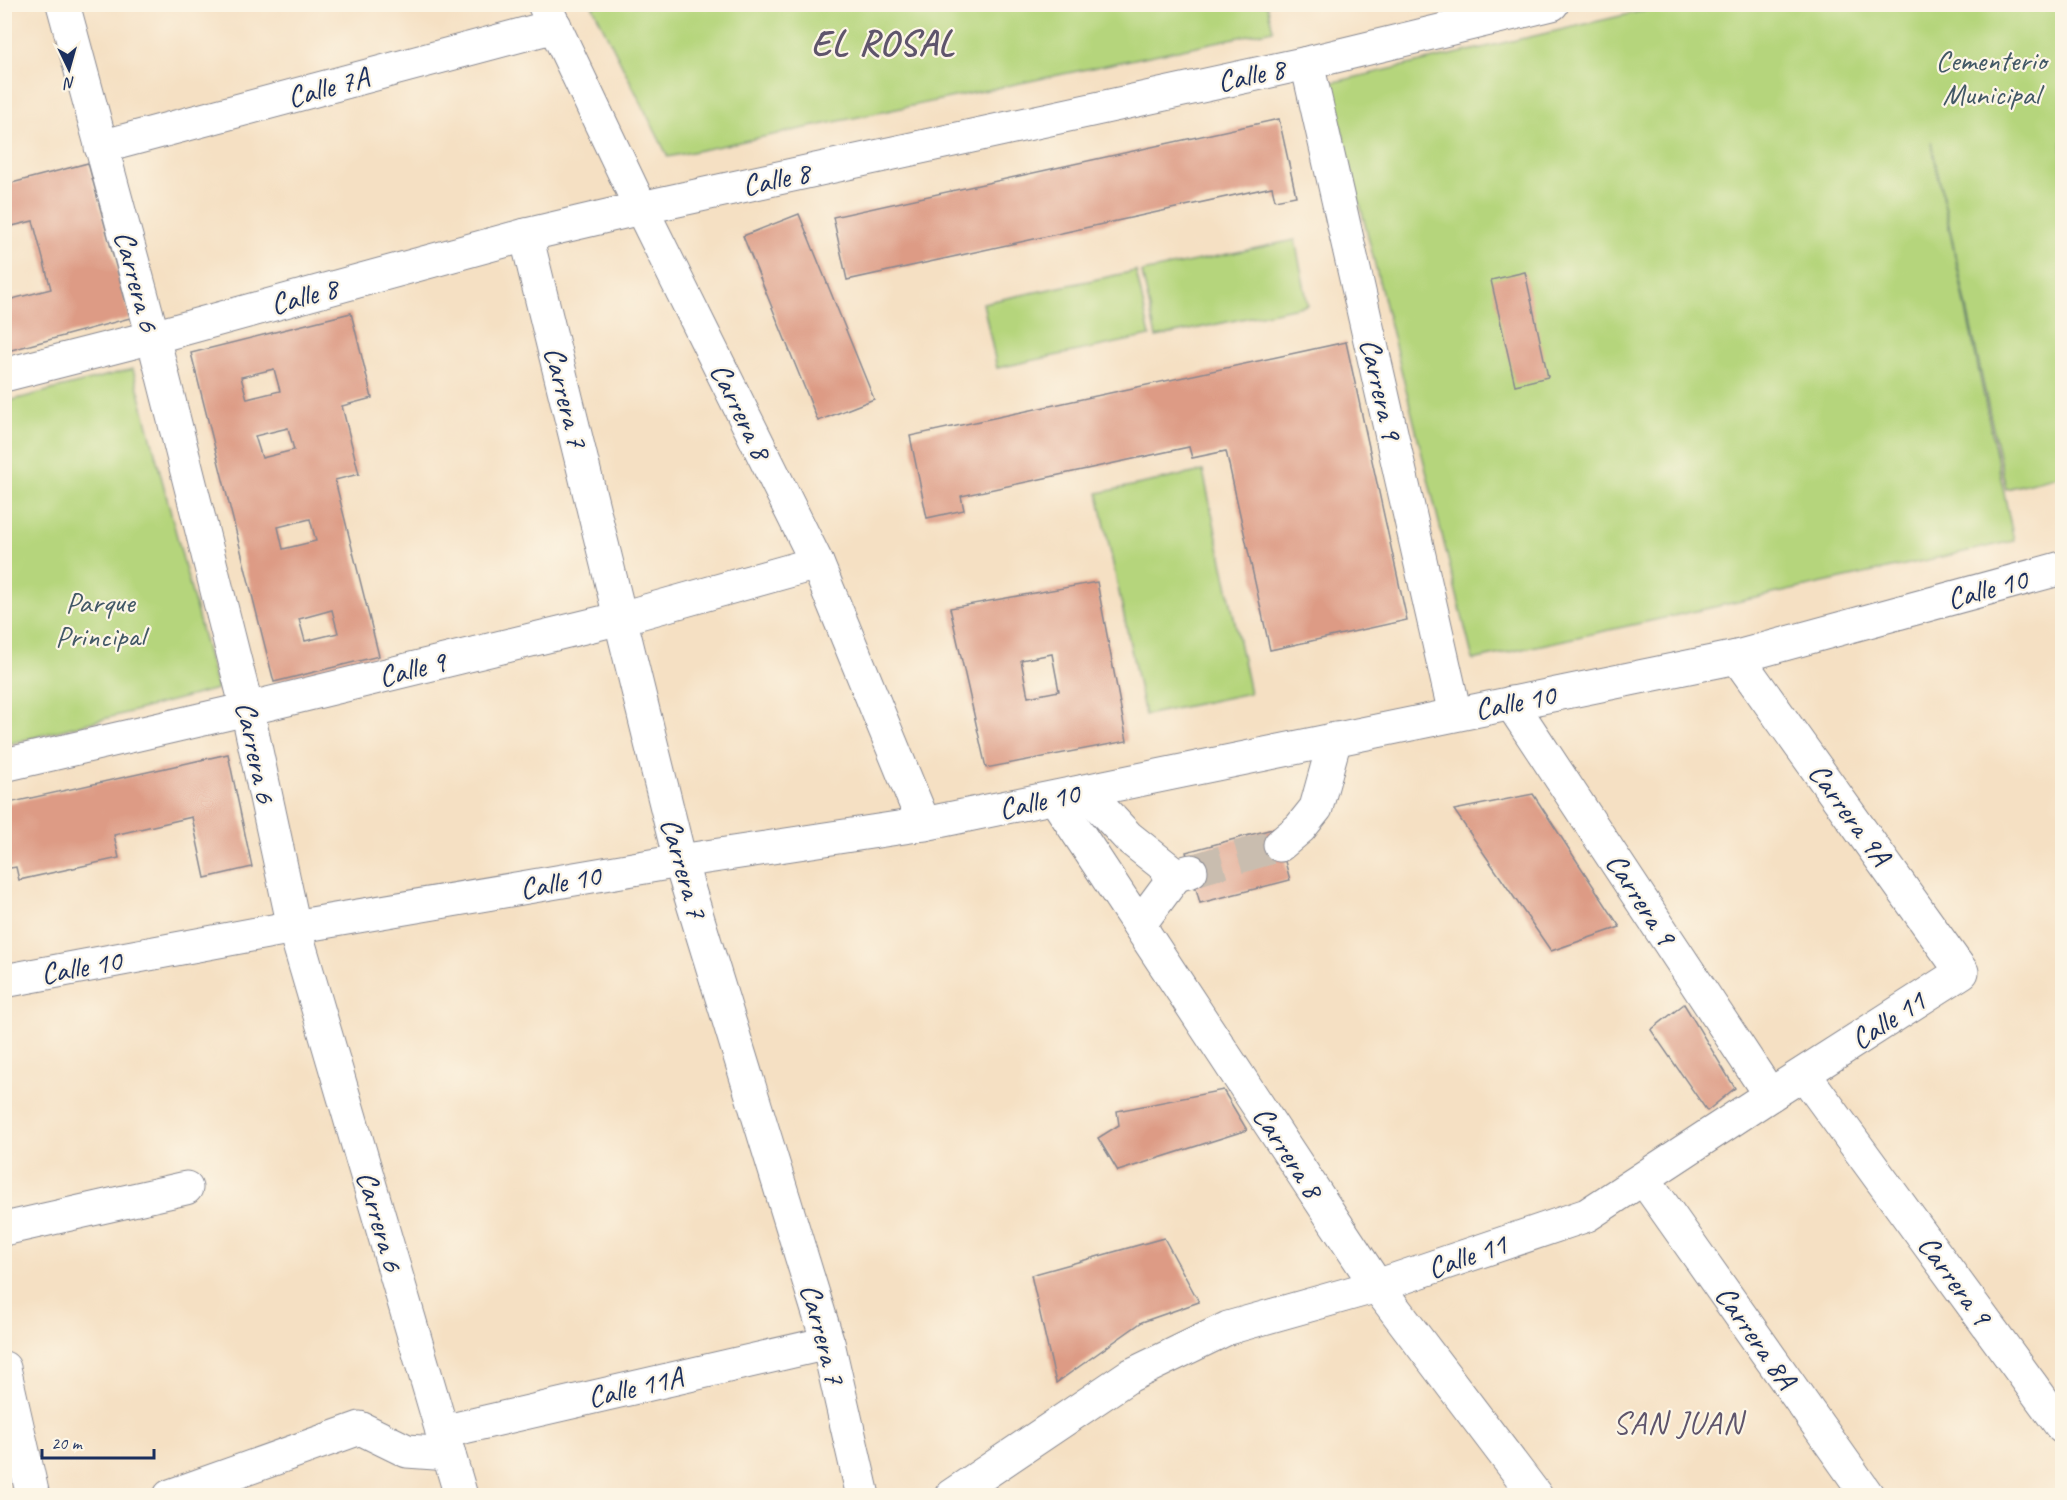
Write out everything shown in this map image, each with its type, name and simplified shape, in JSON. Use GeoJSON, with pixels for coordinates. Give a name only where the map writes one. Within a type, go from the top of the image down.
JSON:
{"type":"FeatureCollection","features":[{"type":"Feature","properties":{"kind":"street","name":"Carrera 6"},"geometry":{"type":"LineString","coordinates":[[63,4],[153,338],[247,710],[294,927],[461,1496]]}},
{"type":"Feature","properties":{"kind":"street","name":"Calle 8"},"geometry":{"type":"LineString","coordinates":[[4,375],[153,338],[526,235],[1307,63],[1552,4]]}},
{"type":"Feature","properties":{"kind":"street","name":"Calle 7A"},"geometry":{"type":"LineString","coordinates":[[101,147],[549,15]]}},
{"type":"Feature","properties":{"kind":"street","name":"Carrera 8"},"geometry":{"type":"LineString","coordinates":[[549,15],[641,208],[817,563],[924,824]]}},
{"type":"Feature","properties":{"kind":"street","name":"Carrera 9"},"geometry":{"type":"LineString","coordinates":[[1307,63],[1455,714]]}},
{"type":"Feature","properties":{"kind":"street","name":"Carrera 7"},"geometry":{"type":"LineString","coordinates":[[526,235],[680,861],[828,1343],[863,1496]]}},
{"type":"Feature","properties":{"kind":"street","name":"Calle 9"},"geometry":{"type":"LineString","coordinates":[[4,765],[247,710],[621,618],[817,563]]}},
{"type":"Feature","properties":{"kind":"street","name":"Calle 10"},"geometry":{"type":"LineString","coordinates":[[4,981],[294,927],[680,861],[924,824],[1737,657],[2062,568]]}},
{"type":"Feature","properties":{"kind":"street","name":"Carrera 9A"},"geometry":{"type":"LineString","coordinates":[[1737,657],[1962,972]]}},
{"type":"Feature","properties":{"kind":"street","name":"Carrera 9"},"geometry":{"type":"LineString","coordinates":[[1511,703],[1770,1095]]}},
{"type":"Feature","properties":{"kind":"street"},"geometry":{"type":"LineString","coordinates":[[1280,845],[1300,828],[1316,808],[1335,739]]}},
{"type":"Feature","properties":{"kind":"street","name":"Carrera 8"},"geometry":{"type":"LineString","coordinates":[[1070,794],[1139,925],[1377,1286],[1536,1496]]}},
{"type":"Feature","properties":{"kind":"street"},"geometry":{"type":"LineString","coordinates":[[1070,794],[1128,837],[1184,873],[1139,925]]}},
{"type":"Feature","properties":{"kind":"street","name":"Calle 11"},"geometry":{"type":"LineString","coordinates":[[951,1496],[1129,1376],[1228,1328],[1377,1286],[1587,1215],[1962,972]]}},
{"type":"Feature","properties":{"kind":"street","name":"Carrera 9"},"geometry":{"type":"LineString","coordinates":[[1804,1074],[2062,1427]]}},
{"type":"Feature","properties":{"kind":"street","name":"Carrera 8A"},"geometry":{"type":"LineString","coordinates":[[1644,1179],[1868,1496]]}},
{"type":"Feature","properties":{"kind":"street"},"geometry":{"type":"LineString","coordinates":[[4,1229],[186,1188]]}},
{"type":"Feature","properties":{"kind":"street","name":"Calle 11A"},"geometry":{"type":"LineString","coordinates":[[170,1496],[360,1428],[407,1451],[446,1443],[828,1343]]}},
{"type":"Feature","properties":{"kind":"street"},"geometry":{"type":"LineString","coordinates":[[4,1368],[33,1496]]}},
{"type":"Feature","properties":{"kind":"green space"},"geometry":{"type":"Polygon","coordinates":[[[592,5],[1267,5],[1273,30],[668,157],[592,5]]]}},
{"type":"Feature","properties":{"kind":"green space","name":"Cementerio Municipal"},"geometry":{"type":"Polygon","coordinates":[[[1668,5],[2062,5],[2062,475],[2006,489],[1931,141],[2014,541],[1473,660],[1330,83],[1668,5]]]}},
{"type":"Feature","properties":{"kind":"green space"},"geometry":{"type":"Polygon","coordinates":[[[1295,240],[1308,305],[1156,337],[1142,272],[1295,240]]]}},
{"type":"Feature","properties":{"kind":"green space"},"geometry":{"type":"Polygon","coordinates":[[[1136,271],[1150,336],[997,368],[983,303],[1136,271]]]}},
{"type":"Feature","properties":{"kind":"green space","name":"Parque Principal"},"geometry":{"type":"Polygon","coordinates":[[[133,369],[217,689],[5,745],[5,402],[133,369]]]}},
{"type":"Feature","properties":{"kind":"green space"},"geometry":{"type":"Polygon","coordinates":[[[1203,471],[1250,693],[1145,715],[1098,493],[1203,471]]]}},
{"type":"Feature","properties":{"kind":"building"},"geometry":{"type":"Polygon","coordinates":[[[1279,119],[1296,196],[1275,200],[1272,187],[847,280],[833,217],[1279,119]]]}},
{"type":"Feature","properties":{"kind":"building"},"geometry":{"type":"Polygon","coordinates":[[[88,163],[130,318],[4,352],[4,301],[51,289],[33,221],[4,228],[4,185],[88,163]]]}},
{"type":"Feature","properties":{"kind":"building"},"geometry":{"type":"Polygon","coordinates":[[[799,214],[874,399],[818,421],[743,236],[799,214]]]}},
{"type":"Feature","properties":{"kind":"building"},"geometry":{"type":"Polygon","coordinates":[[[1525,272],[1548,377],[1515,385],[1491,280],[1525,272]]]}},
{"type":"Feature","properties":{"kind":"building"},"geometry":{"type":"Polygon","coordinates":[[[351,313],[372,398],[342,406],[359,474],[335,480],[379,656],[274,682],[191,353],[351,313]],[[274,369],[241,377],[247,399],[280,391],[274,369]],[[288,428],[255,436],[262,458],[294,450],[288,428]],[[310,519],[278,527],[283,549],[316,541],[310,519]],[[332,610],[299,619],[305,641],[338,633],[332,610]]]}},
{"type":"Feature","properties":{"kind":"building"},"geometry":{"type":"Polygon","coordinates":[[[1346,342],[1407,620],[1270,650],[1226,451],[1192,458],[1189,447],[961,496],[964,510],[927,518],[910,436],[1346,342]]]}},
{"type":"Feature","properties":{"kind":"building"},"geometry":{"type":"Polygon","coordinates":[[[1097,582],[1127,741],[986,768],[950,608],[1097,582]],[[1052,654],[1021,660],[1028,697],[1059,691],[1052,654]]]}},
{"type":"Feature","properties":{"kind":"building"},"geometry":{"type":"Polygon","coordinates":[[[228,754],[252,867],[205,878],[192,817],[114,835],[119,858],[19,880],[16,867],[4,869],[4,804],[228,754]]]}},
{"type":"Feature","properties":{"kind":"building"},"geometry":{"type":"Polygon","coordinates":[[[1533,794],[1620,927],[1551,951],[1454,810],[1533,794]]]}},
{"type":"Feature","properties":{"kind":"building"},"geometry":{"type":"Polygon","coordinates":[[[1276,828],[1290,880],[1200,903],[1186,852],[1276,828]]]}},
{"type":"Feature","properties":{"kind":"building"},"geometry":{"type":"Polygon","coordinates":[[[1684,1004],[1735,1088],[1707,1111],[1651,1030],[1684,1004]]]}},
{"type":"Feature","properties":{"kind":"building"},"geometry":{"type":"Polygon","coordinates":[[[1223,1090],[1247,1130],[1118,1171],[1098,1138],[1119,1125],[1117,1111],[1223,1090]]]}},
{"type":"Feature","properties":{"kind":"building"},"geometry":{"type":"Polygon","coordinates":[[[1164,1238],[1199,1302],[1142,1322],[1056,1383],[1031,1275],[1164,1238]]]}},
{"type":"Feature","properties":{"kind":"tunnel"},"geometry":{"type":"LineString","coordinates":[[1191,871],[1280,845]]}},
{"type":"Feature","properties":{"kind":"district","name":"EL ROSAL"},"geometry":{"type":"Point","coordinates":[883,43]}},
{"type":"Feature","properties":{"kind":"district","name":"SAN JUAN"},"geometry":{"type":"Point","coordinates":[1678,1422]}}]}
